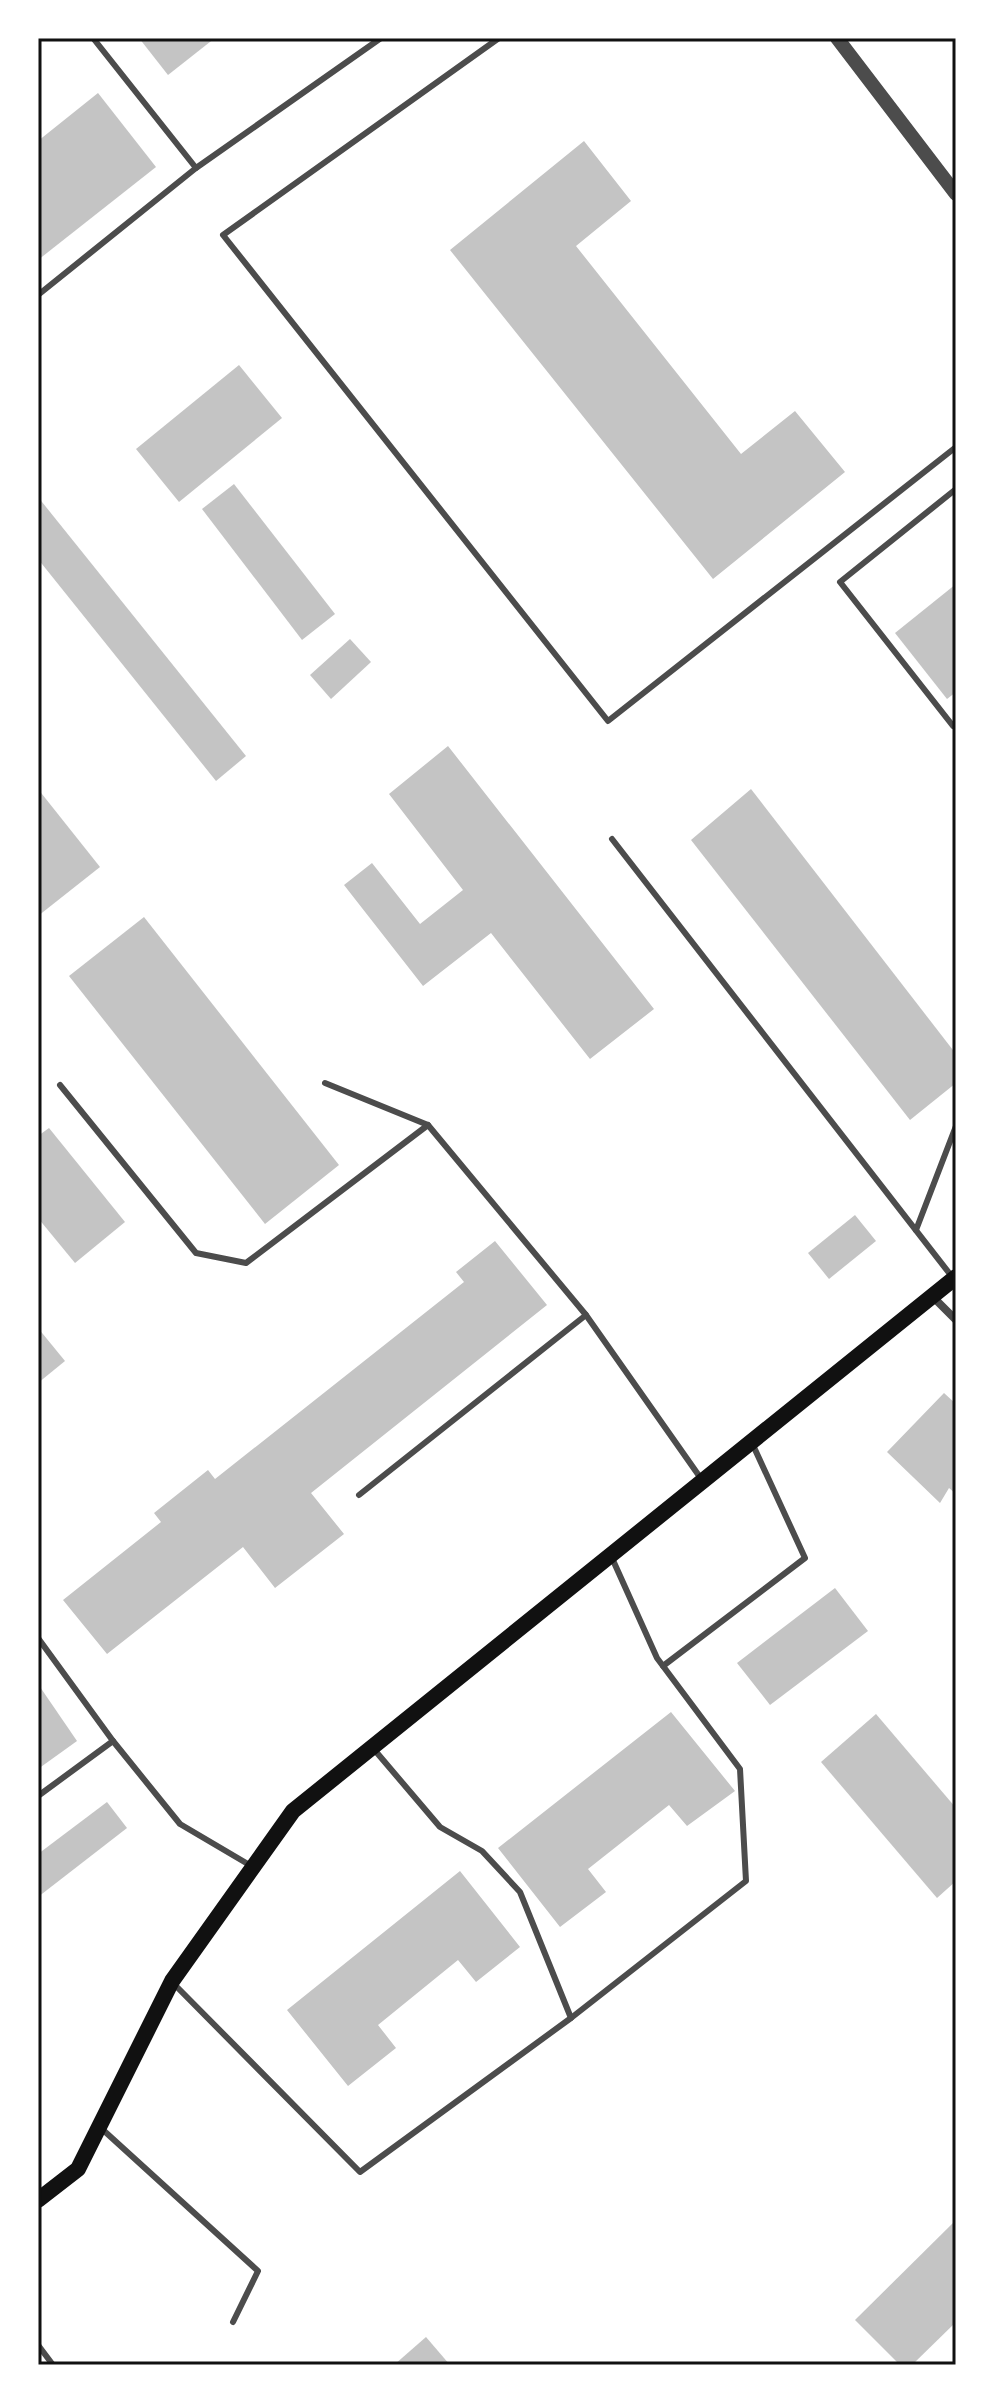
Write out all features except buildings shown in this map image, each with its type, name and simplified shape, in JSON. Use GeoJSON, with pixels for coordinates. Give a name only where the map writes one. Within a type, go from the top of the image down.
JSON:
{"type":"FeatureCollection","features":[{"type":"Feature","properties":{"kind":"main road"},"geometry":{"type":"LineString","coordinates":[[38,2200],[78,2169],[172,1981],[293,1811],[955,1278]]}},
{"type":"Feature","properties":{"kind":"street"},"geometry":{"type":"LineString","coordinates":[[837,38],[956,194]]}},
{"type":"Feature","properties":{"kind":"street"},"geometry":{"type":"LineString","coordinates":[[932,1296],[956,1320]]}},
{"type":"Feature","properties":{"kind":"lane"},"geometry":{"type":"LineString","coordinates":[[93,38],[196,168]]}},
{"type":"Feature","properties":{"kind":"lane"},"geometry":{"type":"LineString","coordinates":[[38,295],[196,168],[381,38]]}},
{"type":"Feature","properties":{"kind":"lane"},"geometry":{"type":"LineString","coordinates":[[499,38],[223,235],[608,721],[956,447]]}},
{"type":"Feature","properties":{"kind":"lane"},"geometry":{"type":"LineString","coordinates":[[956,489],[840,582],[953,726],[956,724]]}},
{"type":"Feature","properties":{"kind":"lane"},"geometry":{"type":"LineString","coordinates":[[612,839],[955,1278]]}},
{"type":"Feature","properties":{"kind":"lane"},"geometry":{"type":"LineString","coordinates":[[325,1083],[428,1125],[586,1315],[703,1482]]}},
{"type":"Feature","properties":{"kind":"lane"},"geometry":{"type":"LineString","coordinates":[[60,1085],[196,1253],[246,1263],[428,1125]]}},
{"type":"Feature","properties":{"kind":"lane"},"geometry":{"type":"LineString","coordinates":[[916,1230],[956,1126]]}},
{"type":"Feature","properties":{"kind":"lane"},"geometry":{"type":"LineString","coordinates":[[359,1495],[586,1315]]}},
{"type":"Feature","properties":{"kind":"lane"},"geometry":{"type":"LineString","coordinates":[[663,1666],[805,1558],[751,1442]]}},
{"type":"Feature","properties":{"kind":"lane"},"geometry":{"type":"LineString","coordinates":[[172,1981],[360,2172],[571,2018],[746,1881],[740,1769],[663,1666],[610,1555]]}},
{"type":"Feature","properties":{"kind":"lane"},"geometry":{"type":"LineString","coordinates":[[38,1638],[113,1741],[180,1824],[253,1867]]}},
{"type":"Feature","properties":{"kind":"lane"},"geometry":{"type":"LineString","coordinates":[[38,1796],[113,1741]]}},
{"type":"Feature","properties":{"kind":"lane"},"geometry":{"type":"LineString","coordinates":[[372,1747],[440,1827],[482,1851],[520,1892],[571,2018]]}},
{"type":"Feature","properties":{"kind":"lane"},"geometry":{"type":"LineString","coordinates":[[99,2126],[258,2271],[233,2322]]}},
{"type":"Feature","properties":{"kind":"lane"},"geometry":{"type":"LineString","coordinates":[[38,2345],[53,2365]]}}]}
